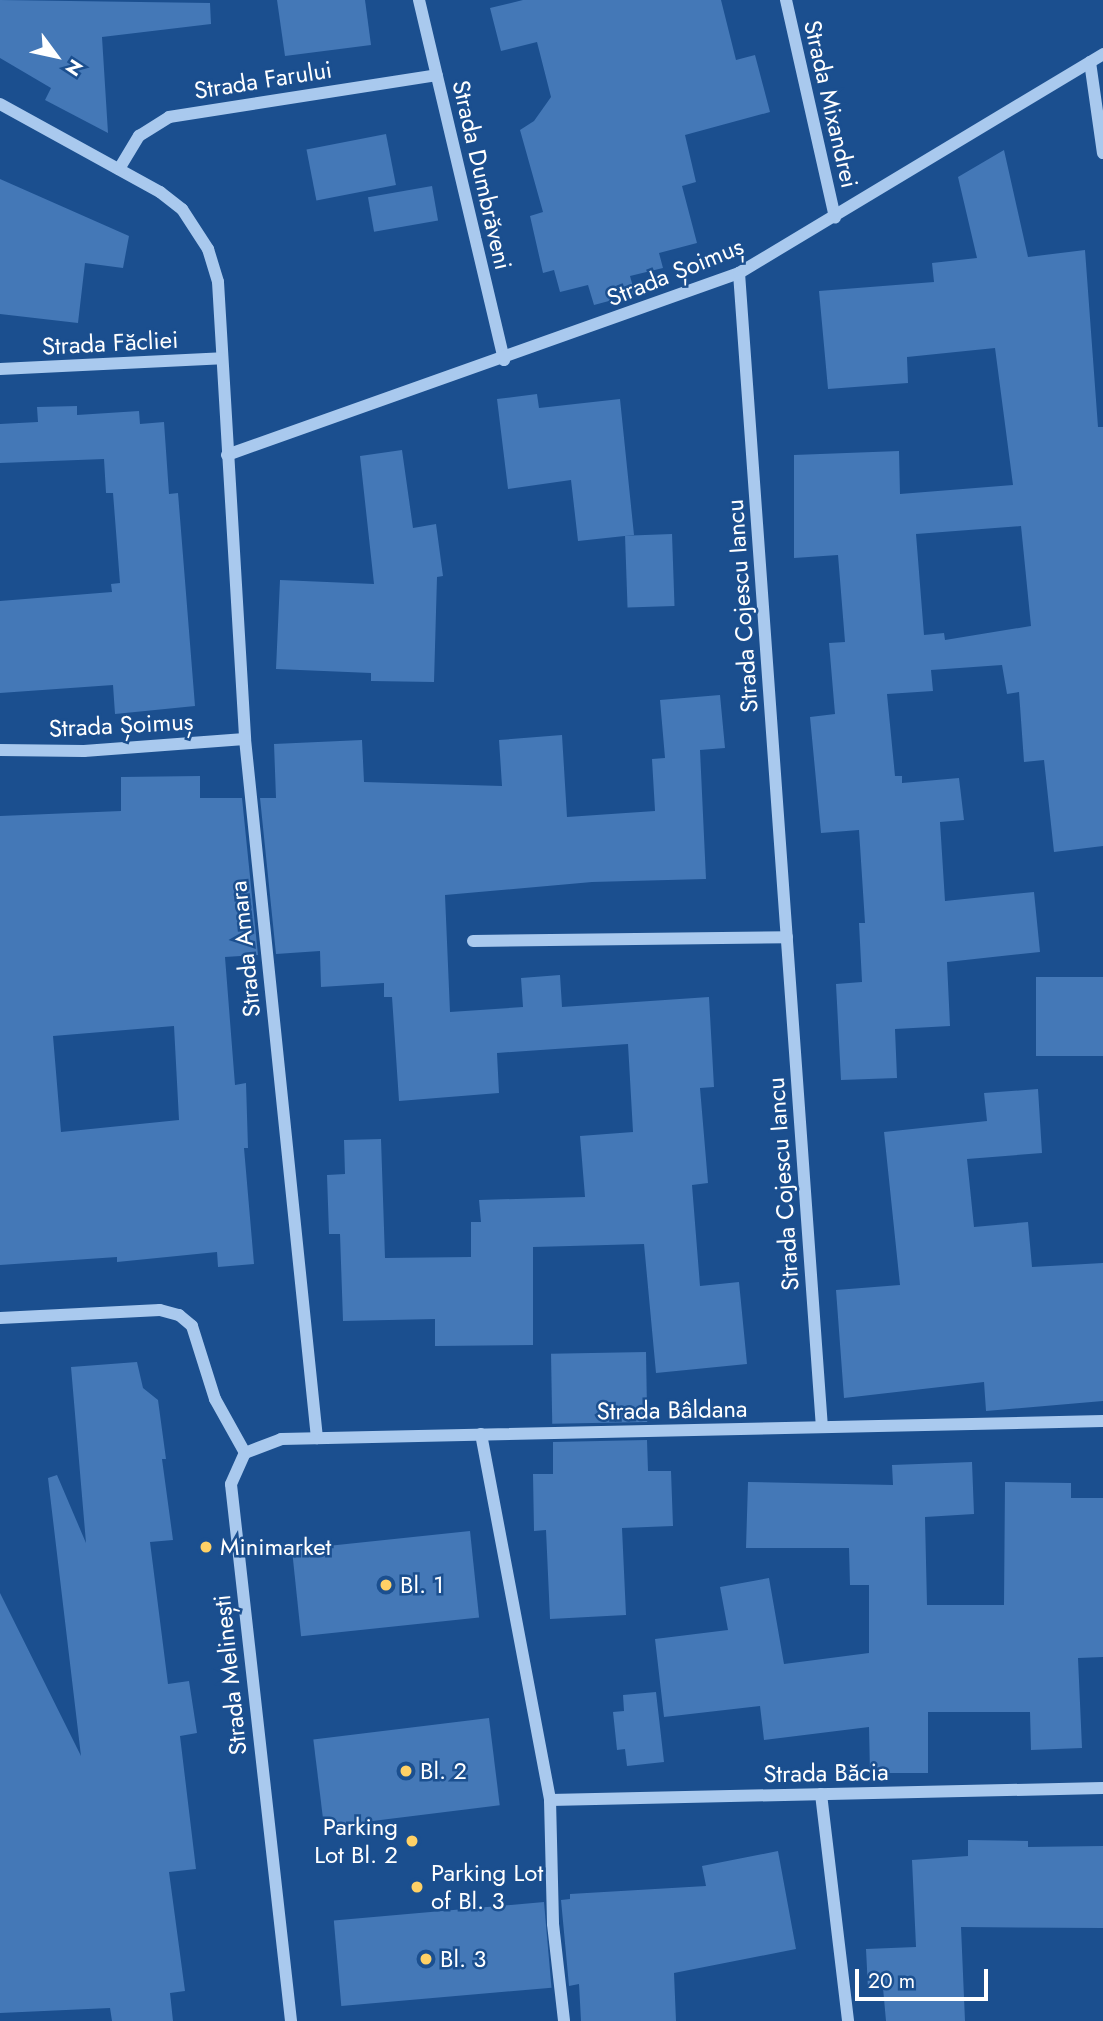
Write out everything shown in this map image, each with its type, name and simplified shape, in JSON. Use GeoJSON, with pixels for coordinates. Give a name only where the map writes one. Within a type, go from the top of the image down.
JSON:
{"type":"FeatureCollection","features":[{"type":"Feature","properties":{"kind":"street","name":"Strada Dumbrăveni"},"geometry":{"type":"LineString","coordinates":[[419,0],[503,360]]}},
{"type":"Feature","properties":{"kind":"street","name":"Strada Mixandrei"},"geometry":{"type":"LineString","coordinates":[[786,0],[835,218]]}},
{"type":"Feature","properties":{"kind":"street","name":"Strada Șoimuș"},"geometry":{"type":"LineString","coordinates":[[227,455],[503,360],[739,273],[835,218],[1103,54]]}},
{"type":"Feature","properties":{"kind":"street"},"geometry":{"type":"LineString","coordinates":[[1090,62],[1103,153]]}},
{"type":"Feature","properties":{"kind":"street","name":"Strada Farului"},"geometry":{"type":"LineString","coordinates":[[119,169],[139,136],[169,117],[437,75]]}},
{"type":"Feature","properties":{"kind":"street"},"geometry":{"type":"LineString","coordinates":[[0,104],[160,192],[197,228],[218,282],[227,455]]}},
{"type":"Feature","properties":{"kind":"street","name":"Strada Cojescu Iancu"},"geometry":{"type":"LineString","coordinates":[[739,273],[822,1427]]}},
{"type":"Feature","properties":{"kind":"street","name":"Strada Făcliei"},"geometry":{"type":"LineString","coordinates":[[0,369],[222,358]]}},
{"type":"Feature","properties":{"kind":"street","name":"Strada Amara"},"geometry":{"type":"LineString","coordinates":[[227,455],[245,739],[317,1438]]}},
{"type":"Feature","properties":{"kind":"street","name":"Strada Șoimuș"},"geometry":{"type":"LineString","coordinates":[[0,750],[84,751],[245,739]]}},
{"type":"Feature","properties":{"kind":"street"},"geometry":{"type":"LineString","coordinates":[[473,941],[787,937]]}},
{"type":"Feature","properties":{"kind":"street"},"geometry":{"type":"LineString","coordinates":[[0,1318],[160,1310],[179,1315],[192,1326],[215,1399],[245,1453]]}},
{"type":"Feature","properties":{"kind":"street","name":"Strada Bâldana"},"geometry":{"type":"LineString","coordinates":[[245,1453],[281,1439],[1103,1420]]}},
{"type":"Feature","properties":{"kind":"street"},"geometry":{"type":"LineString","coordinates":[[481,1434],[550,1800],[553,1924],[564,2021]]}},
{"type":"Feature","properties":{"kind":"street","name":"Strada Melinești"},"geometry":{"type":"LineString","coordinates":[[245,1453],[231,1484],[291,2021]]}},
{"type":"Feature","properties":{"kind":"street","name":"Strada Băcia"},"geometry":{"type":"LineString","coordinates":[[550,1800],[1103,1788]]}},
{"type":"Feature","properties":{"kind":"street"},"geometry":{"type":"LineString","coordinates":[[821,1794],[848,2021]]}},
{"type":"Feature","properties":{"kind":"building"},"geometry":{"type":"Polygon","coordinates":[[[0,0],[210,3],[211,24],[102,37],[108,133],[45,100],[51,88],[0,58],[0,0]]]}},
{"type":"Feature","properties":{"kind":"building"},"geometry":{"type":"Polygon","coordinates":[[[277,0],[365,0],[371,45],[285,56],[277,0]]]}},
{"type":"Feature","properties":{"kind":"building"},"geometry":{"type":"Polygon","coordinates":[[[523,0],[721,0],[736,60],[755,55],[770,112],[685,135],[696,182],[682,186],[697,243],[659,253],[663,268],[630,276],[635,294],[594,305],[588,285],[560,292],[554,270],[543,273],[530,216],[543,212],[520,130],[534,121],[551,97],[537,42],[501,51],[490,8],[523,0]]]}},
{"type":"Feature","properties":{"kind":"building"},"geometry":{"type":"Polygon","coordinates":[[[386,134],[396,185],[316,201],[306,149],[386,134]]]}},
{"type":"Feature","properties":{"kind":"building"},"geometry":{"type":"Polygon","coordinates":[[[1004,150],[1028,257],[1085,250],[1098,427],[1103,427],[1103,846],[1054,852],[1044,760],[1024,762],[1019,692],[1007,694],[1002,665],[931,670],[933,691],[887,694],[895,776],[902,776],[902,783],[959,778],[964,820],[940,822],[945,901],[1034,892],[1040,952],[947,962],[950,1026],[895,1029],[897,1078],[841,1080],[836,984],[862,982],[859,923],[865,923],[859,830],[821,833],[810,717],[835,714],[829,643],[845,642],[838,555],[794,558],[794,455],[899,451],[900,494],[1013,485],[995,348],[907,357],[908,383],[828,389],[819,291],[934,282],[932,263],[977,258],[958,177],[1004,150]],[[1021,526],[916,534],[924,635],[944,633],[945,640],[1031,626],[1021,526]]]}},
{"type":"Feature","properties":{"kind":"building"},"geometry":{"type":"Polygon","coordinates":[[[0,179],[129,236],[123,268],[85,263],[78,323],[0,314],[0,179]]]}},
{"type":"Feature","properties":{"kind":"building"},"geometry":{"type":"Polygon","coordinates":[[[432,186],[438,220],[374,232],[368,197],[432,186]]]}},
{"type":"Feature","properties":{"kind":"building"},"geometry":{"type":"Polygon","coordinates":[[[537,394],[539,408],[620,399],[634,535],[578,541],[571,480],[508,489],[497,399],[537,394]]]}},
{"type":"Feature","properties":{"kind":"building"},"geometry":{"type":"Polygon","coordinates":[[[77,406],[77,415],[139,411],[140,424],[164,422],[169,494],[178,493],[195,706],[115,714],[113,685],[0,693],[0,601],[112,592],[111,584],[120,583],[113,493],[106,493],[104,459],[0,463],[0,424],[38,422],[37,407],[77,406]]]}},
{"type":"Feature","properties":{"kind":"building"},"geometry":{"type":"Polygon","coordinates":[[[402,450],[413,528],[436,524],[443,576],[437,577],[434,682],[371,681],[371,673],[276,669],[280,580],[374,584],[360,456],[402,450]]]}},
{"type":"Feature","properties":{"kind":"building"},"geometry":{"type":"Polygon","coordinates":[[[672,534],[675,606],[628,608],[625,536],[672,534]]]}},
{"type":"Feature","properties":{"kind":"building"},"geometry":{"type":"Polygon","coordinates":[[[720,695],[725,748],[700,750],[706,879],[592,882],[445,895],[450,1012],[523,1007],[521,978],[560,975],[562,1007],[709,997],[714,1087],[700,1088],[708,1183],[692,1185],[700,1286],[739,1282],[747,1364],[656,1373],[644,1244],[533,1247],[533,1345],[435,1346],[435,1319],[343,1321],[340,1234],[329,1234],[327,1175],[345,1174],[344,1140],[381,1139],[385,1258],[471,1257],[471,1222],[481,1222],[479,1200],[585,1197],[580,1136],[633,1132],[628,1044],[497,1053],[499,1093],[399,1101],[392,997],[384,997],[384,983],[321,987],[320,951],[276,954],[260,798],[276,798],[274,744],[362,740],[364,782],[502,786],[499,740],[562,735],[567,817],[655,811],[652,759],[665,758],[660,700],[720,695]]]}},
{"type":"Feature","properties":{"kind":"building"},"geometry":{"type":"Polygon","coordinates":[[[200,776],[200,798],[242,798],[258,955],[225,957],[235,1085],[246,1083],[248,1148],[244,1148],[254,1264],[218,1267],[217,1252],[117,1262],[117,1257],[0,1265],[0,816],[121,811],[121,777],[200,776]],[[174,1026],[53,1036],[61,1132],[179,1120],[174,1026]]]}},
{"type":"Feature","properties":{"kind":"building"},"geometry":{"type":"Polygon","coordinates":[[[1036,977],[1103,977],[1103,1056],[1036,1056],[1036,977]]]}},
{"type":"Feature","properties":{"kind":"building"},"geometry":{"type":"Polygon","coordinates":[[[1038,1089],[1042,1153],[967,1159],[974,1227],[1028,1222],[1032,1267],[1103,1263],[1103,1401],[986,1411],[984,1382],[844,1398],[836,1290],[900,1285],[884,1132],[987,1121],[984,1093],[1038,1089]]]}},
{"type":"Feature","properties":{"kind":"building"},"geometry":{"type":"Polygon","coordinates":[[[646,1352],[647,1422],[552,1424],[551,1354],[646,1352]]]}},
{"type":"Feature","properties":{"kind":"building"},"geometry":{"type":"Polygon","coordinates":[[[137,1362],[143,1388],[158,1400],[166,1459],[162,1459],[173,1540],[150,1542],[168,1684],[189,1681],[197,1733],[180,1736],[196,1869],[169,1872],[185,1991],[170,1993],[173,2021],[112,2021],[110,2008],[0,2013],[0,1593],[81,1756],[48,1478],[57,1475],[86,1543],[71,1367],[137,1362]]]}},
{"type":"Feature","properties":{"kind":"building"},"geometry":{"type":"Polygon","coordinates":[[[647,1440],[648,1471],[671,1471],[673,1526],[622,1528],[626,1615],[550,1619],[546,1530],[534,1531],[533,1474],[553,1474],[553,1442],[647,1440]]]}},
{"type":"Feature","properties":{"kind":"building"},"geometry":{"type":"Polygon","coordinates":[[[972,1462],[974,1514],[925,1517],[927,1605],[1004,1605],[1005,1482],[1071,1483],[1071,1498],[1103,1498],[1103,1657],[1078,1658],[1082,1748],[1031,1750],[1030,1712],[928,1712],[928,1773],[870,1773],[869,1727],[764,1740],[760,1706],[664,1717],[655,1639],[728,1630],[720,1587],[769,1578],[784,1664],[869,1653],[869,1585],[850,1585],[849,1548],[746,1548],[748,1482],[893,1485],[892,1465],[972,1462]]]}},
{"type":"Feature","properties":{"kind":"building","name":"Bl. 1"},"geometry":{"type":"Polygon","coordinates":[[[470,1531],[479,1618],[301,1636],[292,1550],[470,1531]]]}},
{"type":"Feature","properties":{"kind":"building"},"geometry":{"type":"Polygon","coordinates":[[[656,1692],[664,1762],[627,1766],[625,1749],[617,1750],[613,1712],[624,1711],[623,1695],[656,1692]]]}},
{"type":"Feature","properties":{"kind":"building","name":"Bl. 2"},"geometry":{"type":"Polygon","coordinates":[[[489,1718],[500,1805],[324,1827],[313,1740],[489,1718]]]}},
{"type":"Feature","properties":{"kind":"building"},"geometry":{"type":"Polygon","coordinates":[[[968,1840],[1028,1841],[1028,1847],[1103,1846],[1103,1928],[961,1927],[965,2021],[886,2021],[883,1988],[868,1989],[866,1949],[916,1947],[912,1860],[968,1856],[968,1840]]]}},
{"type":"Feature","properties":{"kind":"building"},"geometry":{"type":"Polygon","coordinates":[[[778,1851],[796,1949],[674,1973],[676,2021],[581,2021],[579,1984],[569,1986],[561,1900],[570,1899],[570,1894],[706,1886],[702,1866],[778,1851]]]}},
{"type":"Feature","properties":{"kind":"building","name":"Bl. 3"},"geometry":{"type":"Polygon","coordinates":[[[544,1902],[551,1988],[341,2006],[334,1920],[544,1902]]]}},
{"type":"Feature","properties":{"kind":"place","name":"Minimarket"},"geometry":{"type":"Point","coordinates":[206,1547]}},
{"type":"Feature","properties":{"kind":"place","name":"Bl. 1"},"geometry":{"type":"Point","coordinates":[386,1585]}},
{"type":"Feature","properties":{"kind":"place","name":"Bl. 2"},"geometry":{"type":"Point","coordinates":[406,1771]}},
{"type":"Feature","properties":{"kind":"place","name":"Parking Lot Bl. 2"},"geometry":{"type":"Point","coordinates":[412,1841]}},
{"type":"Feature","properties":{"kind":"place","name":"Parking Lot of Bl. 3"},"geometry":{"type":"Point","coordinates":[417,1887]}},
{"type":"Feature","properties":{"kind":"place","name":"Bl. 3"},"geometry":{"type":"Point","coordinates":[426,1959]}}]}
